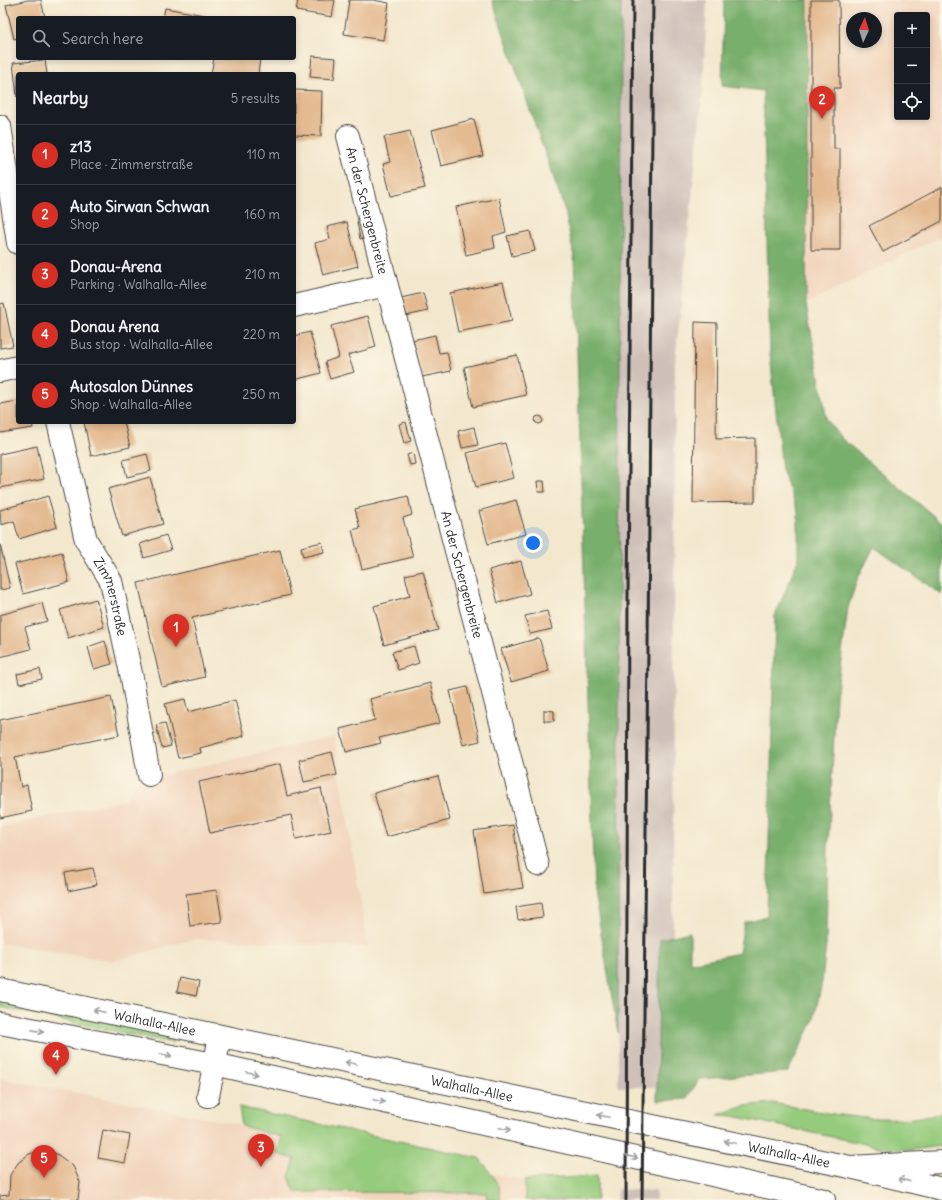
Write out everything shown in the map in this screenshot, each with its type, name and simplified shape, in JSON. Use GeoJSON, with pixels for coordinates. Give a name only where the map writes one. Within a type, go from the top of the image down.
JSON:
{"type":"FeatureCollection","features":[{"type":"Feature","properties":{"kind":"main road"},"geometry":{"type":"LineString","coordinates":[[0,126],[16,230]]}},
{"type":"Feature","properties":{"kind":"main road","name":"An der Schergenbreite"},"geometry":{"type":"LineString","coordinates":[[348,136],[538,864]]}},
{"type":"Feature","properties":{"kind":"main road","name":"An der Schergenbreite"},"geometry":{"type":"LineString","coordinates":[[296,306],[386,285]]}},
{"type":"Feature","properties":{"kind":"main road"},"geometry":{"type":"LineString","coordinates":[[0,371],[16,367]]}},
{"type":"Feature","properties":{"kind":"main road","name":"Zimmerstraße"},"geometry":{"type":"LineString","coordinates":[[58,424],[86,540],[110,581],[132,678],[149,775]]}},
{"type":"Feature","properties":{"kind":"main road","name":"Walhalla-Allee"},"geometry":{"type":"LineString","coordinates":[[0,990],[850,1167],[942,1190]]}},
{"type":"Feature","properties":{"kind":"main road"},"geometry":{"type":"LineString","coordinates":[[0,1023],[214,1064],[824,1200]]}},
{"type":"Feature","properties":{"kind":"main road"},"geometry":{"type":"LineString","coordinates":[[208,1096],[220,1037]]}},
{"type":"Feature","properties":{"kind":"main road"},"geometry":{"type":"LineString","coordinates":[[850,1167],[942,1162]]}},
{"type":"Feature","properties":{"kind":"main road"},"geometry":{"type":"LineString","coordinates":[[726,1178],[772,1200]]}},
{"type":"Feature","properties":{"kind":"shaded area"},"geometry":{"type":"Polygon","coordinates":[[[621,0],[707,0],[703,89],[675,363],[673,936],[660,939],[657,1087],[618,1087],[621,0]]]}},
{"type":"Feature","properties":{"kind":"shaded area"},"geometry":{"type":"Polygon","coordinates":[[[808,0],[942,0],[942,236],[806,304],[808,0]]]}},
{"type":"Feature","properties":{"kind":"shaded area"},"geometry":{"type":"Polygon","coordinates":[[[334,736],[368,947],[194,939],[113,961],[0,943],[0,827],[125,800],[136,781],[334,736]]]}},
{"type":"Feature","properties":{"kind":"shaded area"},"geometry":{"type":"Polygon","coordinates":[[[0,1078],[525,1180],[525,1200],[0,1200],[0,1078]]]}},
{"type":"Feature","properties":{"kind":"shaded area"},"geometry":{"type":"Polygon","coordinates":[[[617,1189],[656,1191],[656,1200],[617,1200],[617,1189]]]}},
{"type":"Feature","properties":{"kind":"green space"},"geometry":{"type":"Polygon","coordinates":[[[492,0],[621,0],[618,1033],[594,892],[574,257],[565,211],[492,0]]]}},
{"type":"Feature","properties":{"kind":"green space"},"geometry":{"type":"Polygon","coordinates":[[[724,0],[808,0],[806,304],[827,420],[842,439],[942,523],[942,595],[874,547],[857,580],[848,608],[836,698],[828,849],[826,945],[822,982],[814,1019],[788,1072],[700,1079],[686,1099],[657,1101],[660,939],[690,932],[690,963],[739,953],[744,922],[767,916],[775,616],[798,560],[798,512],[782,470],[770,354],[763,91],[722,86],[724,0]]]}},
{"type":"Feature","properties":{"kind":"green space"},"geometry":{"type":"Polygon","coordinates":[[[0,998],[173,1035],[172,1043],[0,1007],[0,998]]]}},
{"type":"Feature","properties":{"kind":"green space"},"geometry":{"type":"Polygon","coordinates":[[[772,1103],[835,1114],[879,1119],[921,1117],[942,1112],[942,1146],[910,1150],[884,1148],[733,1116],[718,1115],[744,1106],[772,1103]]]}},
{"type":"Feature","properties":{"kind":"green space"},"geometry":{"type":"Polygon","coordinates":[[[239,1107],[479,1158],[491,1173],[499,1188],[501,1200],[487,1200],[486,1193],[295,1192],[289,1177],[295,1159],[277,1154],[282,1137],[242,1126],[239,1107]]]}},
{"type":"Feature","properties":{"kind":"green space"},"geometry":{"type":"Polygon","coordinates":[[[597,1176],[597,1200],[525,1200],[525,1180],[597,1176]]]}},
{"type":"Feature","properties":{"kind":"building"},"geometry":{"type":"Polygon","coordinates":[[[28,0],[41,0],[45,16],[16,16],[16,38],[14,39],[6,5],[28,0]]]}},
{"type":"Feature","properties":{"kind":"building"},"geometry":{"type":"Polygon","coordinates":[[[298,0],[335,0],[332,17],[296,11],[298,0]]]}},
{"type":"Feature","properties":{"kind":"building"},"geometry":{"type":"Polygon","coordinates":[[[349,0],[373,0],[389,3],[383,40],[344,34],[349,0]]]}},
{"type":"Feature","properties":{"kind":"building"},"geometry":{"type":"Polygon","coordinates":[[[811,0],[839,0],[840,88],[834,88],[834,149],[840,149],[840,250],[811,250],[811,0]]]}},
{"type":"Feature","properties":{"kind":"building"},"geometry":{"type":"Polygon","coordinates":[[[165,8],[209,16],[163,16],[165,8]]]}},
{"type":"Feature","properties":{"kind":"building"},"geometry":{"type":"Polygon","coordinates":[[[312,56],[336,58],[334,79],[310,77],[312,56]]]}},
{"type":"Feature","properties":{"kind":"building"},"geometry":{"type":"Polygon","coordinates":[[[45,60],[47,72],[16,72],[16,88],[13,63],[45,60]]]}},
{"type":"Feature","properties":{"kind":"building"},"geometry":{"type":"Polygon","coordinates":[[[214,60],[260,60],[258,72],[211,72],[214,60]]]}},
{"type":"Feature","properties":{"kind":"building"},"geometry":{"type":"Polygon","coordinates":[[[296,90],[322,91],[321,136],[296,135],[296,90]]]}},
{"type":"Feature","properties":{"kind":"building"},"geometry":{"type":"Polygon","coordinates":[[[474,119],[483,156],[441,166],[432,130],[474,119]]]}},
{"type":"Feature","properties":{"kind":"building"},"geometry":{"type":"Polygon","coordinates":[[[410,131],[425,188],[391,196],[383,164],[390,162],[384,137],[410,131]]]}},
{"type":"Feature","properties":{"kind":"building"},"geometry":{"type":"Polygon","coordinates":[[[942,187],[942,221],[883,252],[869,226],[942,187]]]}},
{"type":"Feature","properties":{"kind":"building"},"geometry":{"type":"Polygon","coordinates":[[[499,198],[506,232],[493,236],[495,248],[466,255],[456,207],[499,198]]]}},
{"type":"Feature","properties":{"kind":"building"},"geometry":{"type":"Polygon","coordinates":[[[364,221],[367,237],[360,239],[357,222],[364,221]]]}},
{"type":"Feature","properties":{"kind":"building"},"geometry":{"type":"Polygon","coordinates":[[[347,222],[358,266],[323,275],[315,243],[330,239],[327,227],[347,222]]]}},
{"type":"Feature","properties":{"kind":"building"},"geometry":{"type":"Polygon","coordinates":[[[530,231],[535,251],[512,256],[507,236],[530,231]]]}},
{"type":"Feature","properties":{"kind":"building"},"geometry":{"type":"Polygon","coordinates":[[[503,282],[512,321],[458,332],[450,293],[503,282]]]}},
{"type":"Feature","properties":{"kind":"building"},"geometry":{"type":"Polygon","coordinates":[[[423,293],[428,311],[406,316],[401,298],[423,293]]]}},
{"type":"Feature","properties":{"kind":"building"},"geometry":{"type":"Polygon","coordinates":[[[4,303],[13,346],[0,348],[0,304],[4,303]]]}},
{"type":"Feature","properties":{"kind":"building"},"geometry":{"type":"Polygon","coordinates":[[[368,316],[376,347],[348,355],[354,372],[330,379],[325,362],[339,357],[331,326],[368,316]]]}},
{"type":"Feature","properties":{"kind":"building"},"geometry":{"type":"Polygon","coordinates":[[[695,322],[717,323],[716,439],[755,438],[755,502],[693,503],[695,322]]]}},
{"type":"Feature","properties":{"kind":"building"},"geometry":{"type":"Polygon","coordinates":[[[310,332],[321,373],[296,379],[296,336],[310,332]]]}},
{"type":"Feature","properties":{"kind":"building"},"geometry":{"type":"Polygon","coordinates":[[[435,335],[439,353],[447,352],[451,371],[422,377],[413,340],[435,335]]]}},
{"type":"Feature","properties":{"kind":"building"},"geometry":{"type":"Polygon","coordinates":[[[517,355],[526,395],[473,407],[464,367],[517,355]]]}},
{"type":"Feature","properties":{"kind":"building"},"geometry":{"type":"Polygon","coordinates":[[[16,401],[16,424],[32,424],[33,428],[0,433],[0,404],[16,401]]]}},
{"type":"Feature","properties":{"kind":"building"},"geometry":{"type":"Polygon","coordinates":[[[537,416],[541,416],[543,420],[541,424],[537,424],[535,422],[535,418],[537,416]]]}},
{"type":"Feature","properties":{"kind":"building"},"geometry":{"type":"Polygon","coordinates":[[[406,422],[411,441],[404,443],[399,424],[406,422]]]}},
{"type":"Feature","properties":{"kind":"building"},"geometry":{"type":"Polygon","coordinates":[[[84,424],[124,424],[130,447],[91,456],[84,424]]]}},
{"type":"Feature","properties":{"kind":"building"},"geometry":{"type":"Polygon","coordinates":[[[474,427],[478,445],[462,448],[458,431],[474,427]]]}},
{"type":"Feature","properties":{"kind":"building"},"geometry":{"type":"Polygon","coordinates":[[[505,443],[514,478],[476,487],[467,453],[505,443]]]}},
{"type":"Feature","properties":{"kind":"building"},"geometry":{"type":"Polygon","coordinates":[[[37,446],[44,479],[0,488],[0,454],[37,446]]]}},
{"type":"Feature","properties":{"kind":"building"},"geometry":{"type":"Polygon","coordinates":[[[413,453],[415,464],[410,465],[407,455],[413,453]]]}},
{"type":"Feature","properties":{"kind":"building"},"geometry":{"type":"Polygon","coordinates":[[[147,454],[151,471],[127,477],[123,460],[147,454]]]}},
{"type":"Feature","properties":{"kind":"building"},"geometry":{"type":"Polygon","coordinates":[[[150,477],[163,524],[122,536],[108,489],[150,477]]]}},
{"type":"Feature","properties":{"kind":"building"},"geometry":{"type":"Polygon","coordinates":[[[537,481],[544,481],[545,492],[538,492],[537,481]]]}},
{"type":"Feature","properties":{"kind":"building"},"geometry":{"type":"Polygon","coordinates":[[[48,496],[57,527],[19,539],[14,521],[1,525],[0,510],[48,496]]]}},
{"type":"Feature","properties":{"kind":"building"},"geometry":{"type":"Polygon","coordinates":[[[408,496],[412,515],[403,518],[413,557],[362,569],[352,530],[360,528],[355,509],[408,496]]]}},
{"type":"Feature","properties":{"kind":"building"},"geometry":{"type":"Polygon","coordinates":[[[516,500],[526,534],[488,544],[479,511],[516,500]]]}},
{"type":"Feature","properties":{"kind":"building"},"geometry":{"type":"Polygon","coordinates":[[[166,535],[171,550],[144,558],[140,544],[166,535]]]}},
{"type":"Feature","properties":{"kind":"building"},"geometry":{"type":"Polygon","coordinates":[[[322,542],[324,552],[303,557],[301,547],[322,542]]]}},
{"type":"Feature","properties":{"kind":"building"},"geometry":{"type":"Polygon","coordinates":[[[0,544],[10,588],[0,590],[0,544]]]}},
{"type":"Feature","properties":{"kind":"building"},"geometry":{"type":"Polygon","coordinates":[[[280,550],[290,595],[192,618],[205,677],[162,687],[138,583],[280,550]]]}},
{"type":"Feature","properties":{"kind":"building"},"geometry":{"type":"Polygon","coordinates":[[[62,552],[69,582],[23,594],[15,564],[62,552]]]}},
{"type":"Feature","properties":{"kind":"building"},"geometry":{"type":"Polygon","coordinates":[[[521,561],[530,594],[498,603],[489,570],[521,561]]]}},
{"type":"Feature","properties":{"kind":"building"},"geometry":{"type":"Polygon","coordinates":[[[423,571],[438,630],[384,645],[374,606],[410,596],[405,575],[423,571]]]}},
{"type":"Feature","properties":{"kind":"building"},"geometry":{"type":"Polygon","coordinates":[[[96,599],[104,627],[68,638],[60,610],[96,599]]]}},
{"type":"Feature","properties":{"kind":"building"},"geometry":{"type":"Polygon","coordinates":[[[42,603],[47,621],[25,627],[31,649],[0,657],[0,615],[42,603]]]}},
{"type":"Feature","properties":{"kind":"building"},"geometry":{"type":"Polygon","coordinates":[[[547,611],[552,629],[530,634],[525,616],[547,611]]]}},
{"type":"Feature","properties":{"kind":"building"},"geometry":{"type":"Polygon","coordinates":[[[539,638],[549,671],[511,682],[501,649],[539,638]]]}},
{"type":"Feature","properties":{"kind":"building"},"geometry":{"type":"Polygon","coordinates":[[[105,641],[112,664],[94,669],[88,647],[105,641]]]}},
{"type":"Feature","properties":{"kind":"building"},"geometry":{"type":"Polygon","coordinates":[[[414,646],[419,663],[398,670],[392,652],[414,646]]]}},
{"type":"Feature","properties":{"kind":"building"},"geometry":{"type":"Polygon","coordinates":[[[40,669],[42,679],[19,684],[17,674],[40,669]]]}},
{"type":"Feature","properties":{"kind":"building"},"geometry":{"type":"Polygon","coordinates":[[[430,683],[440,723],[379,738],[381,743],[346,752],[340,729],[375,720],[370,699],[430,683]]]}},
{"type":"Feature","properties":{"kind":"building"},"geometry":{"type":"Polygon","coordinates":[[[467,687],[480,741],[463,745],[450,691],[467,687]]]}},
{"type":"Feature","properties":{"kind":"building"},"geometry":{"type":"Polygon","coordinates":[[[111,697],[119,735],[15,757],[21,787],[27,785],[32,811],[0,818],[0,720],[111,697]]]}},
{"type":"Feature","properties":{"kind":"building"},"geometry":{"type":"Polygon","coordinates":[[[185,699],[188,712],[235,700],[244,736],[200,748],[201,753],[178,758],[165,704],[185,699]]]}},
{"type":"Feature","properties":{"kind":"building"},"geometry":{"type":"Polygon","coordinates":[[[544,710],[554,711],[554,721],[544,721],[544,710]]]}},
{"type":"Feature","properties":{"kind":"building"},"geometry":{"type":"Polygon","coordinates":[[[165,723],[171,746],[162,748],[156,725],[165,723]]]}},
{"type":"Feature","properties":{"kind":"building"},"geometry":{"type":"Polygon","coordinates":[[[332,752],[337,775],[304,782],[299,760],[332,752]]]}},
{"type":"Feature","properties":{"kind":"building"},"geometry":{"type":"Polygon","coordinates":[[[280,764],[287,796],[321,788],[331,831],[296,839],[291,815],[210,833],[199,782],[280,764]]]}},
{"type":"Feature","properties":{"kind":"building"},"geometry":{"type":"Polygon","coordinates":[[[438,776],[450,820],[386,837],[374,793],[438,776]]]}},
{"type":"Feature","properties":{"kind":"building"},"geometry":{"type":"Polygon","coordinates":[[[513,825],[523,888],[484,894],[474,831],[513,825]]]}},
{"type":"Feature","properties":{"kind":"building"},"geometry":{"type":"Polygon","coordinates":[[[93,868],[97,885],[68,891],[65,873],[93,868]]]}},
{"type":"Feature","properties":{"kind":"building"},"geometry":{"type":"Polygon","coordinates":[[[217,890],[222,922],[190,926],[186,894],[217,890]]]}},
{"type":"Feature","properties":{"kind":"building"},"geometry":{"type":"Polygon","coordinates":[[[541,903],[543,917],[518,920],[516,907],[541,903]]]}},
{"type":"Feature","properties":{"kind":"building"},"geometry":{"type":"Polygon","coordinates":[[[180,978],[199,982],[196,996],[177,992],[180,978]]]}},
{"type":"Feature","properties":{"kind":"building"},"geometry":{"type":"Polygon","coordinates":[[[103,1130],[130,1135],[125,1163],[98,1158],[103,1130]]]}},
{"type":"Feature","properties":{"kind":"building"},"geometry":{"type":"Polygon","coordinates":[[[42,1151],[57,1154],[73,1166],[80,1182],[78,1200],[0,1200],[0,1196],[9,1195],[10,1175],[18,1163],[29,1154],[42,1151]]]}},
{"type":"Feature","properties":{"kind":"railway"},"geometry":{"type":"LineString","coordinates":[[626,1200],[628,595],[633,0]]}},
{"type":"Feature","properties":{"kind":"railway"},"geometry":{"type":"LineString","coordinates":[[642,1200],[653,0]]}},
{"type":"Feature","properties":{"kind":"place","name":"Auto Sirwan Schwan"},"geometry":{"type":"Point","coordinates":[822,119]}},
{"type":"Feature","properties":{"kind":"place","name":"z13"},"geometry":{"type":"Point","coordinates":[176,647]}},
{"type":"Feature","properties":{"kind":"place","name":"Donau Arena"},"geometry":{"type":"Point","coordinates":[56,1075]}},
{"type":"Feature","properties":{"kind":"place","name":"Donau-Arena"},"geometry":{"type":"Point","coordinates":[261,1167]}},
{"type":"Feature","properties":{"kind":"place","name":"Autosalon Dünnes"},"geometry":{"type":"Point","coordinates":[44,1178]}}]}
